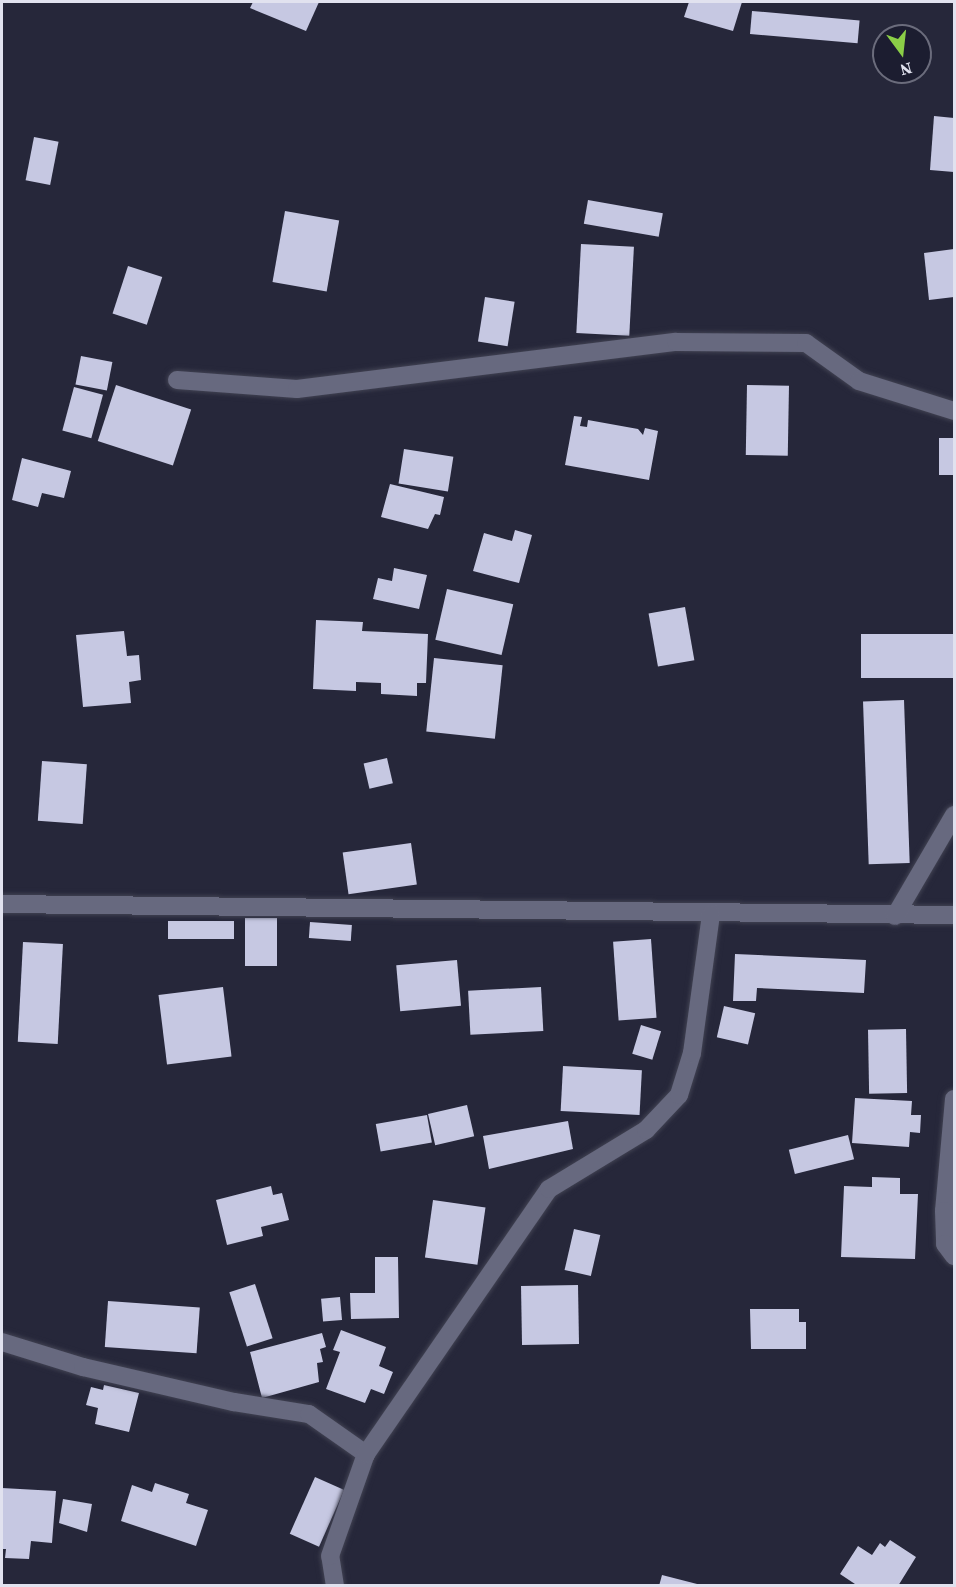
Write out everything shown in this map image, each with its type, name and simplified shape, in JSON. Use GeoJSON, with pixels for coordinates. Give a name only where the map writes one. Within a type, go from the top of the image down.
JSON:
{"type":"FeatureCollection","features":[{"type":"Feature","properties":{"kind":"street"},"geometry":{"type":"LineString","coordinates":[[177,380],[297,389],[676,342],[806,343],[859,381],[954,411]]}},
{"type":"Feature","properties":{"kind":"street"},"geometry":{"type":"LineString","coordinates":[[895,916],[954,815]]}},
{"type":"Feature","properties":{"kind":"street"},"geometry":{"type":"LineString","coordinates":[[2,904],[711,914],[954,915]]}},
{"type":"Feature","properties":{"kind":"street"},"geometry":{"type":"LineString","coordinates":[[335,1586],[330,1556],[366,1454],[549,1190],[646,1130],[679,1095],[692,1053],[711,914]]}},
{"type":"Feature","properties":{"kind":"street"},"geometry":{"type":"LineString","coordinates":[[954,1099],[945,1211],[945,1244],[954,1256]]}},
{"type":"Feature","properties":{"kind":"street"},"geometry":{"type":"LineString","coordinates":[[2,1342],[164,1386],[309,1414],[366,1454]]}},
{"type":"Feature","properties":{"kind":"building"},"geometry":{"type":"Polygon","coordinates":[[[253,2],[319,2],[306,31],[250,8],[253,2]]]}},
{"type":"Feature","properties":{"kind":"building"},"geometry":{"type":"Polygon","coordinates":[[[689,2],[742,2],[733,31],[684,17],[689,2]]]}},
{"type":"Feature","properties":{"kind":"building"},"geometry":{"type":"Polygon","coordinates":[[[752,11],[860,20],[858,43],[750,34],[752,11]]]}},
{"type":"Feature","properties":{"kind":"building"},"geometry":{"type":"Polygon","coordinates":[[[934,116],[954,118],[954,172],[930,170],[934,116]]]}},
{"type":"Feature","properties":{"kind":"building"},"geometry":{"type":"Polygon","coordinates":[[[34,137],[59,142],[50,185],[26,180],[34,137]]]}},
{"type":"Feature","properties":{"kind":"building"},"geometry":{"type":"Polygon","coordinates":[[[588,200],[663,213],[659,237],[584,224],[588,200]]]}},
{"type":"Feature","properties":{"kind":"building"},"geometry":{"type":"Polygon","coordinates":[[[285,211],[339,221],[327,291],[272,282],[285,211]]]}},
{"type":"Feature","properties":{"kind":"building"},"geometry":{"type":"Polygon","coordinates":[[[581,244],[634,247],[629,336],[576,333],[581,244]]]}},
{"type":"Feature","properties":{"kind":"building"},"geometry":{"type":"Polygon","coordinates":[[[954,249],[954,297],[929,300],[924,253],[954,249]]]}},
{"type":"Feature","properties":{"kind":"building"},"geometry":{"type":"Polygon","coordinates":[[[128,266],[162,277],[147,325],[113,314],[128,266]]]}},
{"type":"Feature","properties":{"kind":"building"},"geometry":{"type":"Polygon","coordinates":[[[485,297],[515,302],[508,346],[478,341],[485,297]]]}},
{"type":"Feature","properties":{"kind":"building"},"geometry":{"type":"Polygon","coordinates":[[[81,356],[112,362],[107,391],[75,384],[81,356]]]}},
{"type":"Feature","properties":{"kind":"building"},"geometry":{"type":"Polygon","coordinates":[[[116,385],[191,409],[173,466],[98,441],[116,385]]]}},
{"type":"Feature","properties":{"kind":"building"},"geometry":{"type":"Polygon","coordinates":[[[747,385],[789,386],[788,456],[746,455],[747,385]]]}},
{"type":"Feature","properties":{"kind":"building"},"geometry":{"type":"Polygon","coordinates":[[[74,387],[103,395],[91,438],[62,430],[74,387]]]}},
{"type":"Feature","properties":{"kind":"building"},"geometry":{"type":"Polygon","coordinates":[[[574,416],[582,417],[580,426],[587,427],[588,420],[638,429],[643,435],[645,428],[658,431],[649,480],[565,465],[574,416]]]}},
{"type":"Feature","properties":{"kind":"building"},"geometry":{"type":"Polygon","coordinates":[[[939,438],[954,438],[954,475],[939,475],[939,438]]]}},
{"type":"Feature","properties":{"kind":"building"},"geometry":{"type":"Polygon","coordinates":[[[404,449],[453,457],[448,491],[399,484],[404,449]]]}},
{"type":"Feature","properties":{"kind":"building"},"geometry":{"type":"Polygon","coordinates":[[[22,458],[71,471],[64,498],[42,493],[38,507],[12,500],[22,458]]]}},
{"type":"Feature","properties":{"kind":"building"},"geometry":{"type":"Polygon","coordinates":[[[390,484],[444,497],[440,515],[435,514],[428,529],[381,517],[390,484]]]}},
{"type":"Feature","properties":{"kind":"building"},"geometry":{"type":"Polygon","coordinates":[[[515,530],[532,535],[519,583],[473,571],[484,533],[512,541],[515,530]]]}},
{"type":"Feature","properties":{"kind":"building"},"geometry":{"type":"Polygon","coordinates":[[[394,568],[427,575],[419,609],[373,599],[378,578],[392,581],[394,568]]]}},
{"type":"Feature","properties":{"kind":"building"},"geometry":{"type":"Polygon","coordinates":[[[447,589],[513,604],[502,655],[435,640],[447,589]]]}},
{"type":"Feature","properties":{"kind":"building"},"geometry":{"type":"Polygon","coordinates":[[[685,607],[694,660],[658,667],[649,613],[685,607]]]}},
{"type":"Feature","properties":{"kind":"building"},"geometry":{"type":"Polygon","coordinates":[[[316,620],[363,622],[362,631],[428,634],[426,683],[417,683],[417,696],[381,694],[381,683],[356,682],[356,691],[313,689],[316,620]]]}},
{"type":"Feature","properties":{"kind":"building"},"geometry":{"type":"Polygon","coordinates":[[[124,631],[127,656],[139,655],[141,680],[129,682],[131,703],[83,707],[76,635],[124,631]]]}},
{"type":"Feature","properties":{"kind":"building"},"geometry":{"type":"Polygon","coordinates":[[[861,634],[954,634],[954,678],[861,678],[861,634]]]}},
{"type":"Feature","properties":{"kind":"building"},"geometry":{"type":"Polygon","coordinates":[[[434,658],[503,665],[495,739],[426,732],[434,658]]]}},
{"type":"Feature","properties":{"kind":"building"},"geometry":{"type":"Polygon","coordinates":[[[904,700],[910,863],[869,864],[863,701],[904,700]]]}},
{"type":"Feature","properties":{"kind":"building"},"geometry":{"type":"Polygon","coordinates":[[[387,758],[393,783],[369,789],[364,763],[387,758]]]}},
{"type":"Feature","properties":{"kind":"building"},"geometry":{"type":"Polygon","coordinates":[[[42,761],[87,764],[83,824],[38,821],[42,761]]]}},
{"type":"Feature","properties":{"kind":"building"},"geometry":{"type":"Polygon","coordinates":[[[411,843],[417,885],[349,894],[343,853],[411,843]]]}},
{"type":"Feature","properties":{"kind":"building"},"geometry":{"type":"Polygon","coordinates":[[[245,918],[277,918],[277,966],[245,966],[245,918]]]}},
{"type":"Feature","properties":{"kind":"building"},"geometry":{"type":"Polygon","coordinates":[[[168,921],[234,921],[234,939],[168,939],[168,921]]]}},
{"type":"Feature","properties":{"kind":"building"},"geometry":{"type":"Polygon","coordinates":[[[310,922],[352,925],[351,941],[309,938],[310,922]]]}},
{"type":"Feature","properties":{"kind":"building"},"geometry":{"type":"Polygon","coordinates":[[[651,939],[657,1018],[619,1020],[613,942],[651,939]]]}},
{"type":"Feature","properties":{"kind":"building"},"geometry":{"type":"Polygon","coordinates":[[[23,942],[63,944],[58,1044],[18,1042],[23,942]]]}},
{"type":"Feature","properties":{"kind":"building"},"geometry":{"type":"Polygon","coordinates":[[[735,954],[866,960],[864,993],[757,988],[756,1001],[733,1001],[735,954]]]}},
{"type":"Feature","properties":{"kind":"building"},"geometry":{"type":"Polygon","coordinates":[[[457,960],[461,1006],[400,1011],[396,965],[457,960]]]}},
{"type":"Feature","properties":{"kind":"building"},"geometry":{"type":"Polygon","coordinates":[[[223,987],[232,1056],[167,1064],[158,995],[223,987]]]}},
{"type":"Feature","properties":{"kind":"building"},"geometry":{"type":"Polygon","coordinates":[[[541,987],[543,1031],[470,1035],[468,991],[541,987]]]}},
{"type":"Feature","properties":{"kind":"building"},"geometry":{"type":"Polygon","coordinates":[[[724,1006],[755,1013],[748,1044],[717,1037],[724,1006]]]}},
{"type":"Feature","properties":{"kind":"building"},"geometry":{"type":"Polygon","coordinates":[[[641,1025],[661,1031],[652,1060],[632,1054],[641,1025]]]}},
{"type":"Feature","properties":{"kind":"building"},"geometry":{"type":"Polygon","coordinates":[[[906,1029],[907,1093],[869,1094],[868,1030],[906,1029]]]}},
{"type":"Feature","properties":{"kind":"building"},"geometry":{"type":"Polygon","coordinates":[[[563,1066],[642,1070],[640,1115],[561,1111],[563,1066]]]}},
{"type":"Feature","properties":{"kind":"building"},"geometry":{"type":"Polygon","coordinates":[[[855,1098],[912,1101],[911,1115],[921,1115],[920,1133],[910,1132],[909,1147],[852,1143],[855,1098]]]}},
{"type":"Feature","properties":{"kind":"building"},"geometry":{"type":"Polygon","coordinates":[[[467,1105],[474,1136],[435,1145],[428,1114],[467,1105]]]}},
{"type":"Feature","properties":{"kind":"building"},"geometry":{"type":"Polygon","coordinates":[[[427,1115],[432,1143],[381,1152],[376,1124],[427,1115]]]}},
{"type":"Feature","properties":{"kind":"building"},"geometry":{"type":"Polygon","coordinates":[[[568,1121],[573,1149],[489,1169],[483,1136],[568,1121]]]}},
{"type":"Feature","properties":{"kind":"building"},"geometry":{"type":"Polygon","coordinates":[[[848,1135],[854,1159],[795,1174],[789,1150],[848,1135]]]}},
{"type":"Feature","properties":{"kind":"building"},"geometry":{"type":"Polygon","coordinates":[[[872,1177],[900,1178],[900,1194],[918,1194],[915,1259],[841,1257],[844,1186],[872,1187],[872,1177]]]}},
{"type":"Feature","properties":{"kind":"building"},"geometry":{"type":"Polygon","coordinates":[[[271,1186],[273,1195],[282,1193],[289,1220],[261,1227],[263,1236],[227,1245],[216,1200],[271,1186]]]}},
{"type":"Feature","properties":{"kind":"building"},"geometry":{"type":"Polygon","coordinates":[[[433,1200],[485,1207],[477,1265],[425,1257],[433,1200]]]}},
{"type":"Feature","properties":{"kind":"building"},"geometry":{"type":"Polygon","coordinates":[[[574,1229],[600,1235],[591,1276],[565,1270],[574,1229]]]}},
{"type":"Feature","properties":{"kind":"building"},"geometry":{"type":"Polygon","coordinates":[[[375,1257],[398,1257],[399,1318],[351,1319],[350,1293],[375,1293],[375,1257]]]}},
{"type":"Feature","properties":{"kind":"building"},"geometry":{"type":"Polygon","coordinates":[[[255,1284],[273,1338],[247,1347],[229,1292],[255,1284]]]}},
{"type":"Feature","properties":{"kind":"building"},"geometry":{"type":"Polygon","coordinates":[[[578,1285],[579,1344],[522,1345],[521,1286],[578,1285]]]}},
{"type":"Feature","properties":{"kind":"building"},"geometry":{"type":"Polygon","coordinates":[[[340,1297],[342,1320],[323,1322],[321,1299],[340,1297]]]}},
{"type":"Feature","properties":{"kind":"building"},"geometry":{"type":"Polygon","coordinates":[[[108,1301],[200,1307],[197,1353],[105,1347],[108,1301]]]}},
{"type":"Feature","properties":{"kind":"building"},"geometry":{"type":"Polygon","coordinates":[[[750,1309],[799,1309],[799,1322],[806,1322],[806,1349],[751,1349],[750,1309]]]}},
{"type":"Feature","properties":{"kind":"building"},"geometry":{"type":"Polygon","coordinates":[[[341,1330],[386,1347],[379,1366],[393,1372],[384,1394],[371,1389],[365,1403],[326,1389],[340,1352],[333,1350],[341,1330]]]}},
{"type":"Feature","properties":{"kind":"building"},"geometry":{"type":"Polygon","coordinates":[[[322,1333],[326,1347],[320,1349],[323,1362],[317,1363],[319,1382],[262,1398],[250,1352],[322,1333]]]}},
{"type":"Feature","properties":{"kind":"building"},"geometry":{"type":"Polygon","coordinates":[[[104,1385],[139,1393],[129,1432],[95,1424],[98,1408],[86,1405],[91,1387],[103,1390],[104,1385]]]}},
{"type":"Feature","properties":{"kind":"building"},"geometry":{"type":"Polygon","coordinates":[[[315,1477],[344,1490],[319,1547],[290,1534],[315,1477]]]}},
{"type":"Feature","properties":{"kind":"building"},"geometry":{"type":"Polygon","coordinates":[[[155,1483],[189,1494],[186,1503],[208,1510],[196,1546],[121,1521],[132,1485],[152,1492],[155,1483]]]}},
{"type":"Feature","properties":{"kind":"building"},"geometry":{"type":"Polygon","coordinates":[[[2,1488],[56,1491],[52,1543],[31,1541],[29,1559],[5,1558],[6,1549],[2,1549],[2,1488]]]}},
{"type":"Feature","properties":{"kind":"building"},"geometry":{"type":"Polygon","coordinates":[[[63,1499],[92,1504],[87,1532],[59,1523],[63,1499]]]}},
{"type":"Feature","properties":{"kind":"building"},"geometry":{"type":"Polygon","coordinates":[[[890,1540],[916,1557],[898,1586],[858,1586],[840,1574],[858,1546],[872,1555],[880,1543],[885,1547],[890,1540]]]}},
{"type":"Feature","properties":{"kind":"building"},"geometry":{"type":"Polygon","coordinates":[[[662,1575],[701,1585],[701,1586],[659,1586],[662,1575]]]}}]}
